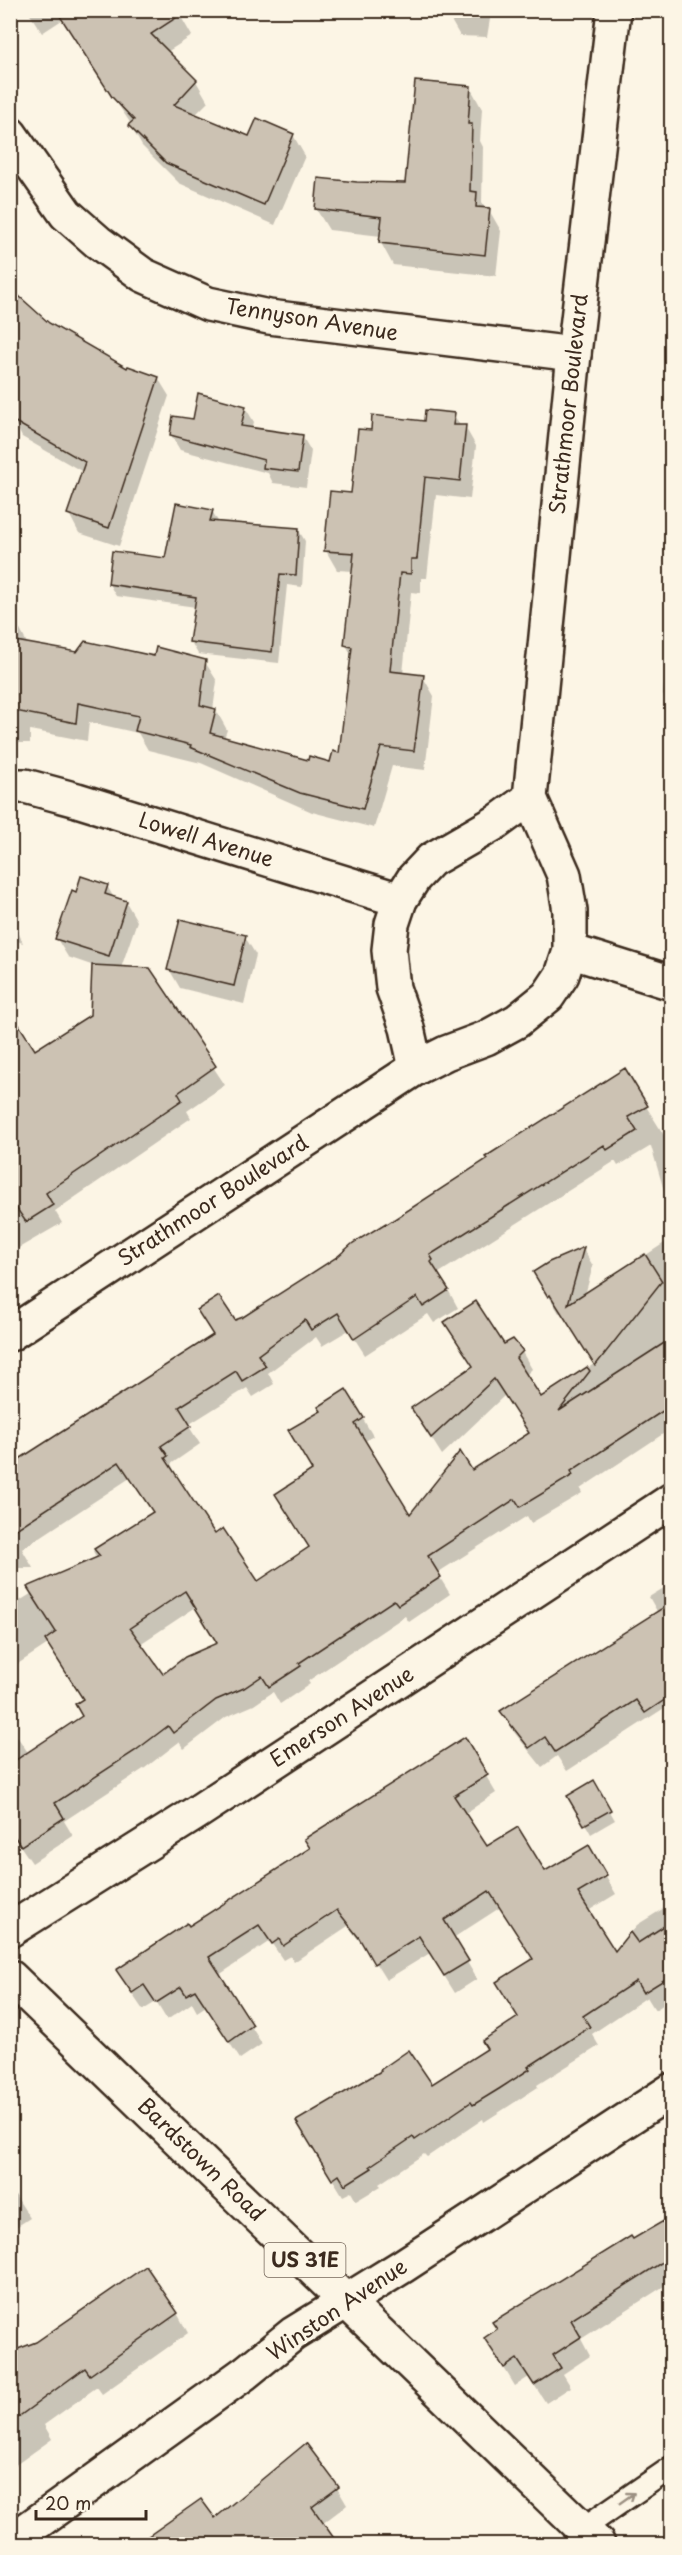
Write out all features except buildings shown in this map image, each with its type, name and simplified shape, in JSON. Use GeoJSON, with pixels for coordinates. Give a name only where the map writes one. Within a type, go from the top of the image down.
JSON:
{"type":"FeatureCollection","features":[{"type":"Feature","properties":{"kind":"street","name":"Strathmoor Boulevard"},"geometry":{"type":"LineString","coordinates":[[530,798],[574,354],[614,10]]}},
{"type":"Feature","properties":{"kind":"street","name":"Tennyson Avenue"},"geometry":{"type":"LineString","coordinates":[[10,134],[66,214],[90,235],[143,275],[208,304],[269,317],[574,354]]}},
{"type":"Feature","properties":{"kind":"street","name":"Lowell Avenue"},"geometry":{"type":"LineString","coordinates":[[10,786],[25,786],[77,800],[400,900]]}},
{"type":"Feature","properties":{"kind":"street"},"geometry":{"type":"LineString","coordinates":[[530,798],[564,875],[570,911],[570,951],[562,975],[548,996],[517,1021],[486,1038],[446,1053],[416,1068],[407,1028],[393,988],[389,950],[392,924],[400,900],[414,878],[431,860],[497,822],[530,798]]}},
{"type":"Feature","properties":{"kind":"street"},"geometry":{"type":"LineString","coordinates":[[570,951],[672,983]]}},
{"type":"Feature","properties":{"kind":"street","name":"Strathmoor Boulevard"},"geometry":{"type":"LineString","coordinates":[[10,1334],[416,1068]]}},
{"type":"Feature","properties":{"kind":"street","name":"Emerson Avenue"},"geometry":{"type":"LineString","coordinates":[[10,1930],[196,1813],[672,1500]]}},
{"type":"Feature","properties":{"kind":"street","name":"Bardstown Road"},"geometry":{"type":"LineString","coordinates":[[10,1977],[590,2537]]}},
{"type":"Feature","properties":{"kind":"street","name":"Winston Avenue"},"geometry":{"type":"LineString","coordinates":[[10,2542],[245,2373],[293,2334],[348,2301],[672,2090]]}},
{"type":"Feature","properties":{"kind":"lane"},"geometry":{"type":"LineString","coordinates":[[590,2537],[672,2467]]}}]}
